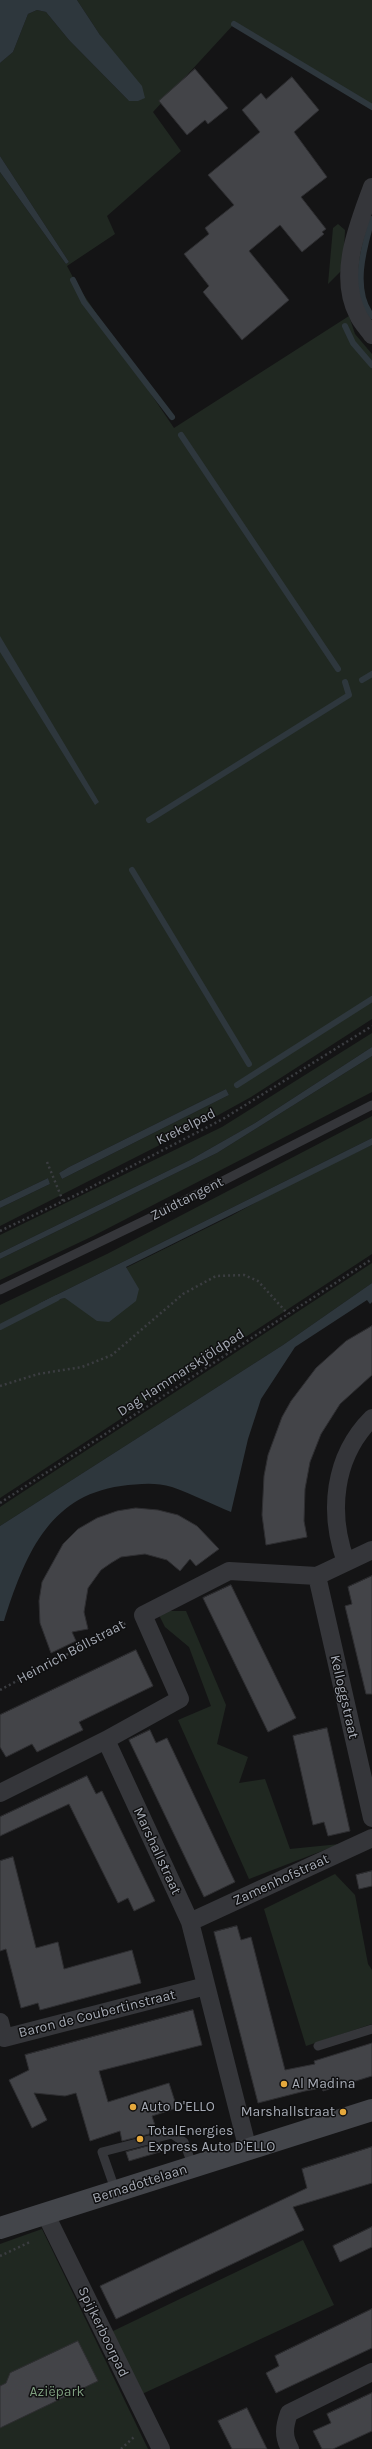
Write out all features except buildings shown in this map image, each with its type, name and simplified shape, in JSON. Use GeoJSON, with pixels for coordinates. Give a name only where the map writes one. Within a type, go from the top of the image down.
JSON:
{"type":"FeatureCollection","features":[{"type":"Feature","properties":{"kind":"street"},"geometry":{"type":"LineString","coordinates":[[372,187],[355,237],[350,265],[352,296],[358,314],[372,334]]}},
{"type":"Feature","properties":{"kind":"street"},"geometry":{"type":"LineString","coordinates":[[346,1562],[336,1528],[336,1490],[347,1454],[356,1438],[372,1418]]}},
{"type":"Feature","properties":{"kind":"street"},"geometry":{"type":"LineString","coordinates":[[317,1576],[372,1550]]}},
{"type":"Feature","properties":{"kind":"street","name":"Heinrich Böllstraat"},"geometry":{"type":"LineString","coordinates":[[106,1740],[180,1699],[142,1615],[229,1571],[317,1576]]}},
{"type":"Feature","properties":{"kind":"street","name":"Kelloggstraat"},"geometry":{"type":"LineString","coordinates":[[317,1576],[372,1818]]}},
{"type":"Feature","properties":{"kind":"street"},"geometry":{"type":"LineString","coordinates":[[0,1793],[106,1740]]}},
{"type":"Feature","properties":{"kind":"street","name":"Marshallstraat"},"geometry":{"type":"LineString","coordinates":[[106,1740],[190,1922],[248,2150]]}},
{"type":"Feature","properties":{"kind":"street","name":"Zamenhofstraat"},"geometry":{"type":"LineString","coordinates":[[190,1922],[372,1838]]}},
{"type":"Feature","properties":{"kind":"street","name":"Baron de Coubertinstraat"},"geometry":{"type":"LineString","coordinates":[[0,2022],[4,2038],[206,1986]]}},
{"type":"Feature","properties":{"kind":"street","name":"Bernadottelaan"},"geometry":{"type":"LineString","coordinates":[[1,2227],[50,2224],[116,2192],[372,2110]]}},
{"type":"Feature","properties":{"kind":"street","name":"Spijkerboorpad"},"geometry":{"type":"LineString","coordinates":[[50,2224],[161,2449]]}},
{"type":"Feature","properties":{"kind":"street"},"geometry":{"type":"LineString","coordinates":[[290,2449],[285,2439],[285,2426],[289,2413],[372,2372]]}},
{"type":"Feature","properties":{"kind":"lane","name":"Zuidtangent"},"geometry":{"type":"LineString","coordinates":[[0,1290],[152,1217],[372,1105]]}},
{"type":"Feature","properties":{"kind":"lane"},"geometry":{"type":"LineString","coordinates":[[318,2046],[372,2030]]}},
{"type":"Feature","properties":{"kind":"lane"},"geometry":{"type":"LineString","coordinates":[[116,2192],[102,2152],[172,2134],[184,2142],[193,2167]]}},
{"type":"Feature","properties":{"kind":"path","name":"Krekelpad"},"geometry":{"type":"LineString","coordinates":[[0,1231],[63,1201],[224,1119],[372,1026]]}},
{"type":"Feature","properties":{"kind":"path"},"geometry":{"type":"LineString","coordinates":[[47,1162],[63,1201]]}},
{"type":"Feature","properties":{"kind":"path","name":"Dag Hammarskjöldpad"},"geometry":{"type":"LineString","coordinates":[[0,1503],[372,1259]]}},
{"type":"Feature","properties":{"kind":"path"},"geometry":{"type":"LineString","coordinates":[[0,1386],[38,1374],[82,1367],[112,1355],[183,1294],[216,1276],[244,1275],[258,1281],[288,1314]]}},
{"type":"Feature","properties":{"kind":"path","name":"Heinrich Böllstraat"},"geometry":{"type":"LineString","coordinates":[[0,1690],[142,1615]]}},
{"type":"Feature","properties":{"kind":"path"},"geometry":{"type":"LineString","coordinates":[[0,2256],[50,2224]]}},
{"type":"Feature","properties":{"kind":"green space"},"geometry":{"type":"Polygon","coordinates":[[[77,0],[372,0],[372,107],[234,24],[153,112],[181,151],[107,216],[115,234],[67,266],[77,285],[174,428],[349,316],[355,334],[372,354],[372,1019],[251,1097],[213,1118],[0,1226],[0,1208],[50,1184],[48,1178],[0,1201],[0,172],[66,264],[69,262],[0,156],[0,63],[13,52],[28,14],[37,10],[46,12],[69,40],[129,101],[100,35],[77,0]],[[226,1089],[59,1173],[62,1179],[229,1095],[226,1089]]]}},
{"type":"Feature","properties":{"kind":"green space"},"geometry":{"type":"Polygon","coordinates":[[[372,199],[372,210],[361,274],[361,285],[363,296],[372,322],[372,327],[354,281],[372,199]]]}},
{"type":"Feature","properties":{"kind":"green space"},"geometry":{"type":"Polygon","coordinates":[[[338,224],[345,230],[343,269],[328,284],[333,228],[338,224]]]}},
{"type":"Feature","properties":{"kind":"green space"},"geometry":{"type":"Polygon","coordinates":[[[372,1033],[372,1047],[255,1123],[190,1160],[0,1253],[0,1235],[222,1127],[372,1033]]]}},
{"type":"Feature","properties":{"kind":"green space"},"geometry":{"type":"Polygon","coordinates":[[[372,1056],[372,1092],[93,1236],[0,1280],[0,1259],[217,1153],[372,1056]]]}},
{"type":"Feature","properties":{"kind":"green space"},"geometry":{"type":"Polygon","coordinates":[[[372,1116],[372,1138],[40,1303],[65,1298],[231,1216],[301,1178],[372,1145],[372,1254],[0,1498],[0,1305],[107,1254],[372,1116]]]}},
{"type":"Feature","properties":{"kind":"green space"},"geometry":{"type":"Polygon","coordinates":[[[372,1263],[372,1283],[283,1345],[0,1526],[0,1507],[372,1263]]]}},
{"type":"Feature","properties":{"kind":"green space"},"geometry":{"type":"Polygon","coordinates":[[[157,1611],[186,1611],[226,1705],[217,1744],[248,1757],[239,1783],[265,1779],[290,1849],[340,1844],[249,1879],[178,1720],[211,1706],[189,1647],[165,1627],[157,1611]]]}},
{"type":"Feature","properties":{"kind":"green space"},"geometry":{"type":"Polygon","coordinates":[[[335,1874],[355,1895],[368,1964],[372,1970],[372,2024],[306,2046],[264,1909],[335,1874]]]}},
{"type":"Feature","properties":{"kind":"green space","name":"Aziëpark"},"geometry":{"type":"Polygon","coordinates":[[[42,2229],[148,2449],[0,2449],[0,2244],[42,2229]]]}},
{"type":"Feature","properties":{"kind":"green space"},"geometry":{"type":"Polygon","coordinates":[[[303,2240],[334,2305],[142,2394],[111,2332],[303,2240]]]}},
{"type":"Feature","properties":{"kind":"shaded area"},"geometry":{"type":"Polygon","coordinates":[[[0,0],[77,0],[100,35],[142,86],[145,98],[138,101],[129,101],[69,40],[46,12],[37,10],[28,14],[13,52],[0,63],[0,0]]]}},
{"type":"Feature","properties":{"kind":"shaded area"},"geometry":{"type":"Polygon","coordinates":[[[0,156],[69,262],[66,264],[0,172],[0,156]]]}},
{"type":"Feature","properties":{"kind":"shaded area"},"geometry":{"type":"Polygon","coordinates":[[[0,636],[99,802],[95,805],[0,652],[0,636]]]}},
{"type":"Feature","properties":{"kind":"shaded area"},"geometry":{"type":"Polygon","coordinates":[[[372,1047],[372,1056],[217,1153],[0,1259],[0,1253],[190,1160],[255,1123],[372,1047]]]}},
{"type":"Feature","properties":{"kind":"shaded area"},"geometry":{"type":"Polygon","coordinates":[[[226,1089],[229,1095],[62,1179],[59,1173],[69,1167],[226,1089]]]}},
{"type":"Feature","properties":{"kind":"shaded area"},"geometry":{"type":"Polygon","coordinates":[[[372,1138],[372,1145],[126,1267],[139,1289],[136,1301],[109,1322],[97,1321],[65,1298],[38,1304],[372,1138]]]}},
{"type":"Feature","properties":{"kind":"shaded area"},"geometry":{"type":"Polygon","coordinates":[[[48,1178],[50,1184],[0,1208],[0,1201],[48,1178]]]}},
{"type":"Feature","properties":{"kind":"shaded area"},"geometry":{"type":"Polygon","coordinates":[[[372,1283],[372,1302],[370,1304],[367,1300],[295,1347],[261,1399],[248,1439],[231,1512],[172,1487],[159,1484],[121,1486],[96,1492],[74,1503],[57,1517],[42,1534],[20,1575],[4,1621],[0,1621],[0,1526],[283,1345],[372,1283]]]}},
{"type":"Feature","properties":{"kind":"waterway"},"geometry":{"type":"LineString","coordinates":[[234,24],[372,107]]}},
{"type":"Feature","properties":{"kind":"waterway"},"geometry":{"type":"LineString","coordinates":[[372,219],[361,268],[362,294],[366,306],[372,316]]}},
{"type":"Feature","properties":{"kind":"waterway"},"geometry":{"type":"LineString","coordinates":[[73,280],[84,302],[172,417]]}},
{"type":"Feature","properties":{"kind":"waterway"},"geometry":{"type":"LineString","coordinates":[[345,326],[353,343],[372,365]]}},
{"type":"Feature","properties":{"kind":"waterway"},"geometry":{"type":"LineString","coordinates":[[181,435],[338,669]]}},
{"type":"Feature","properties":{"kind":"waterway"},"geometry":{"type":"LineString","coordinates":[[362,680],[372,674]]}},
{"type":"Feature","properties":{"kind":"waterway"},"geometry":{"type":"LineString","coordinates":[[149,820],[349,695],[345,682]]}},
{"type":"Feature","properties":{"kind":"waterway"},"geometry":{"type":"LineString","coordinates":[[132,870],[249,1064]]}},
{"type":"Feature","properties":{"kind":"waterway"},"geometry":{"type":"LineString","coordinates":[[237,1085],[372,999]]}},
{"type":"Feature","properties":{"kind":"waterway"},"geometry":{"type":"LineString","coordinates":[[0,1327],[57,1298]]}},
{"type":"Feature","properties":{"kind":"place","name":"Al Madina"},"geometry":{"type":"Point","coordinates":[284,2084]}},
{"type":"Feature","properties":{"kind":"place","name":"Auto D'ELLO"},"geometry":{"type":"Point","coordinates":[133,2107]}},
{"type":"Feature","properties":{"kind":"place","name":"Marshallstraat"},"geometry":{"type":"Point","coordinates":[343,2112]}},
{"type":"Feature","properties":{"kind":"place","name":"TotalEnergies Express Auto D'ELLO"},"geometry":{"type":"Point","coordinates":[140,2139]}}]}
